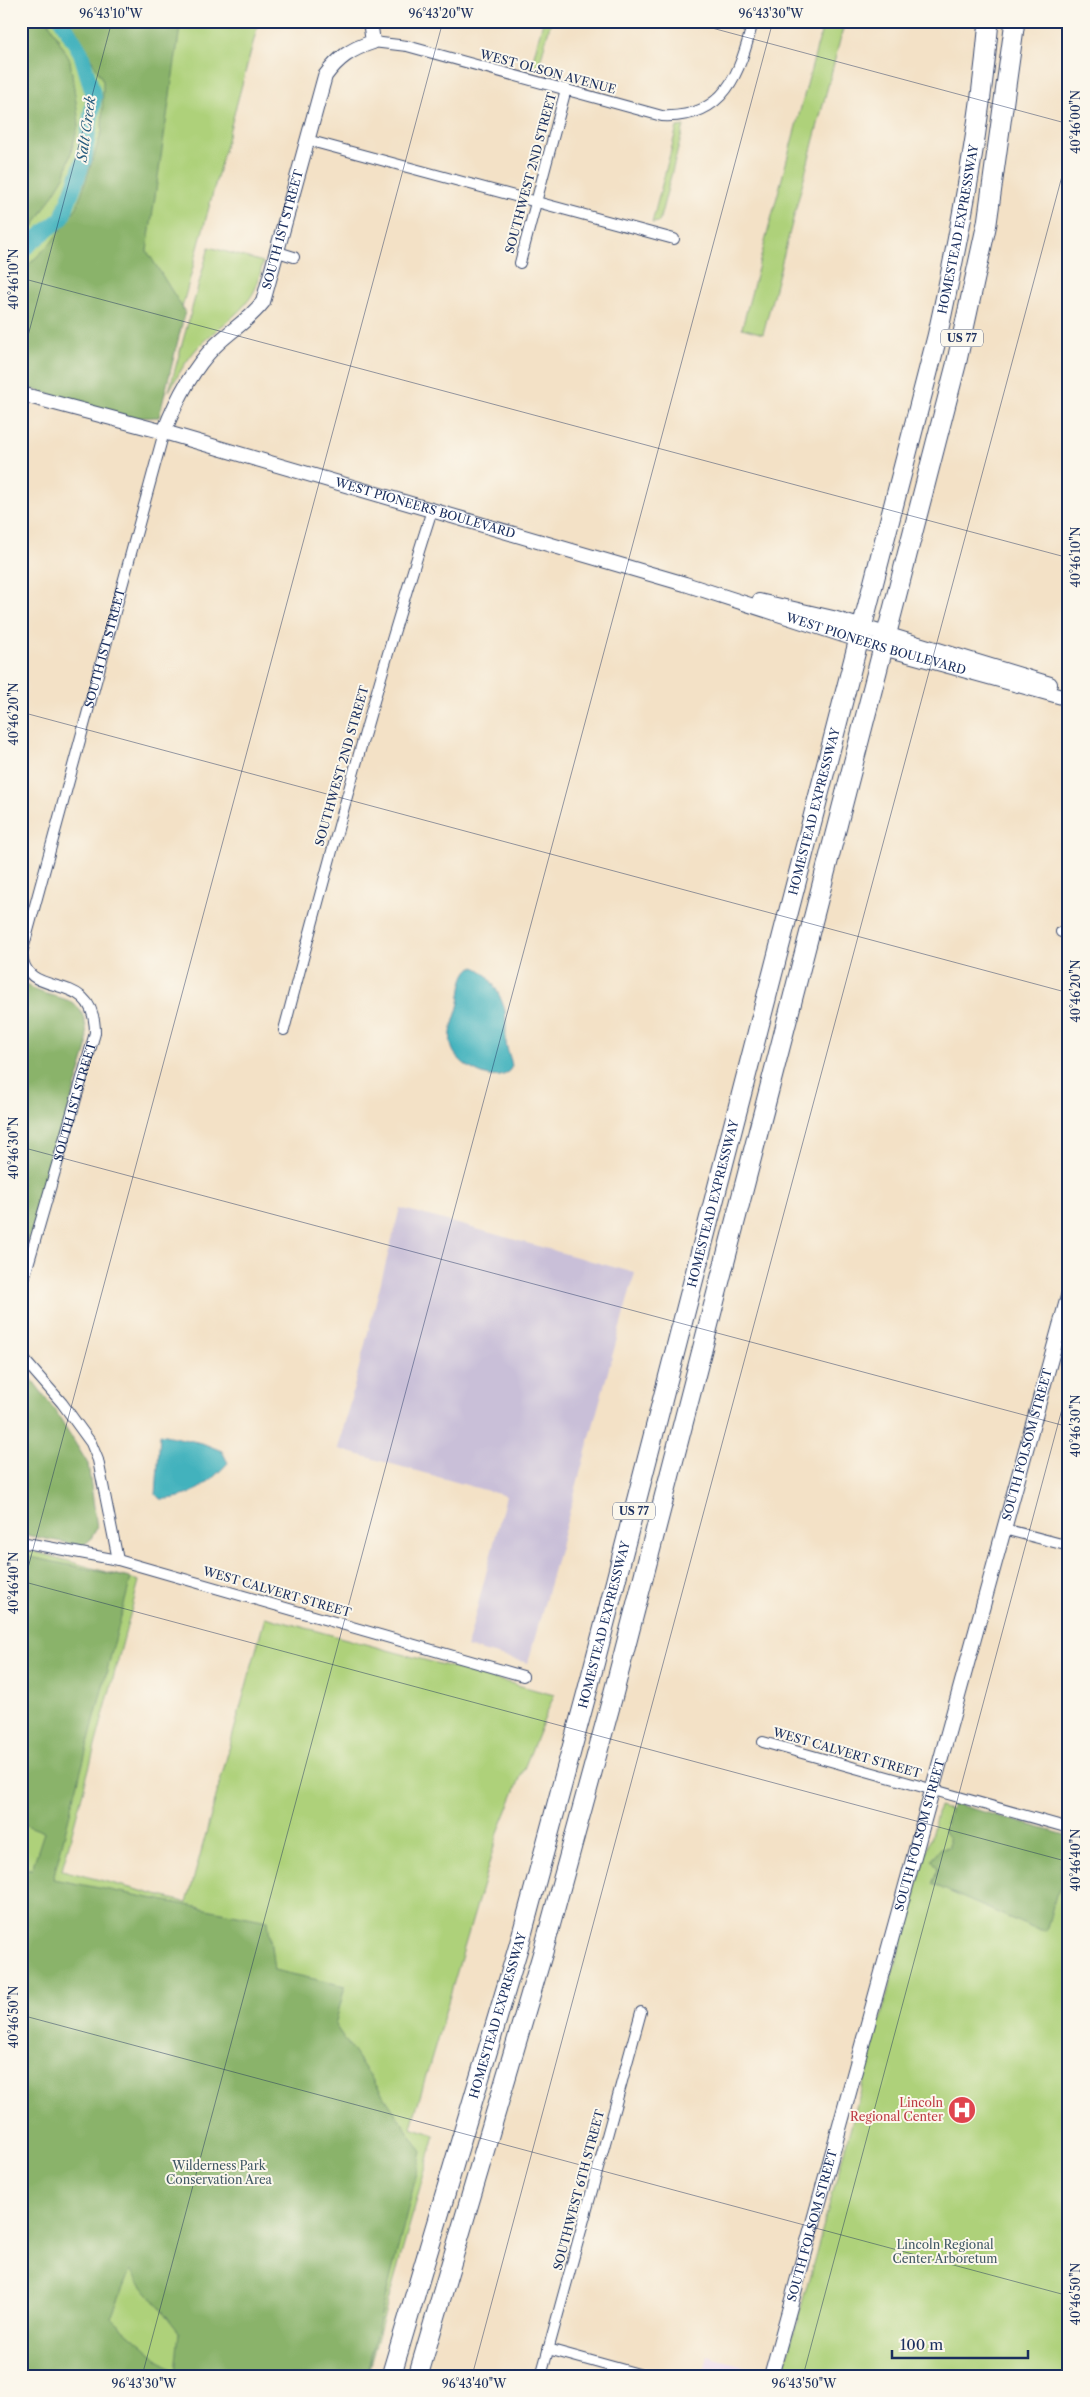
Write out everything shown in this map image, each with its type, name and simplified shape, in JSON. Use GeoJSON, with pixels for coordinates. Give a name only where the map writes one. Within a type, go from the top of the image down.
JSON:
{"type":"FeatureCollection","features":[{"type":"Feature","properties":{"kind":"highway","name":"HOMESTEAD EXPRESSWAY"},"geometry":{"type":"LineString","coordinates":[[390,2376],[519,1944],[582,1711],[937,337],[953,262],[980,108],[989,21]]}},
{"type":"Feature","properties":{"kind":"highway","name":"HOMESTEAD EXPRESSWAY"},"geometry":{"type":"LineString","coordinates":[[418,2376],[543,1952],[612,1699],[956,366],[985,232],[1007,88],[1015,21]]}},
{"type":"Feature","properties":{"kind":"main road"},"geometry":{"type":"LineString","coordinates":[[370,21],[372,42]]}},
{"type":"Feature","properties":{"kind":"main road","name":"SOUTH 1ST STREET"},"geometry":{"type":"LineString","coordinates":[[164,432],[173,407],[199,364],[216,345],[244,323],[263,302],[278,252],[319,93],[330,70],[346,53],[372,42]]}},
{"type":"Feature","properties":{"kind":"main road","name":"WEST PIONEERS BOULEVARD"},"geometry":{"type":"LineString","coordinates":[[21,394],[164,432],[860,633],[1069,698]]}},
{"type":"Feature","properties":{"kind":"main road","name":"WEST PIONEERS BOULEVARD"},"geometry":{"type":"LineString","coordinates":[[884,642],[1069,690]]}},
{"type":"Feature","properties":{"kind":"main road","name":"SOUTH FOLSOM STREET"},"geometry":{"type":"LineString","coordinates":[[771,2376],[1069,1293]]}},
{"type":"Feature","properties":{"kind":"street","name":"WEST OLSON AVENUE"},"geometry":{"type":"LineString","coordinates":[[372,42],[407,46],[662,116],[680,117],[698,112],[715,102],[728,88],[739,71],[753,21]]}},
{"type":"Feature","properties":{"kind":"street","name":"SOUTHWEST 2ND STREET"},"geometry":{"type":"LineString","coordinates":[[520,263],[566,89]]}},
{"type":"Feature","properties":{"kind":"street"},"geometry":{"type":"LineString","coordinates":[[307,140],[674,239]]}},
{"type":"Feature","properties":{"kind":"street"},"geometry":{"type":"LineString","coordinates":[[278,252],[294,257]]}},
{"type":"Feature","properties":{"kind":"street","name":"SOUTH 1ST STREET"},"geometry":{"type":"LineString","coordinates":[[21,1289],[95,1033],[95,1022],[88,1004],[76,992],[40,982],[28,974],[23,965],[22,953],[164,432]]}},
{"type":"Feature","properties":{"kind":"street","name":"SOUTHWEST 2ND STREET"},"geometry":{"type":"LineString","coordinates":[[284,1030],[322,884],[394,628],[432,510]]}},
{"type":"Feature","properties":{"kind":"street"},"geometry":{"type":"LineString","coordinates":[[21,1356],[62,1402],[91,1443],[98,1460],[118,1560]]}},
{"type":"Feature","properties":{"kind":"street"},"geometry":{"type":"LineString","coordinates":[[1004,1529],[1069,1546]]}},
{"type":"Feature","properties":{"kind":"street","name":"WEST CALVERT STREET"},"geometry":{"type":"LineString","coordinates":[[21,1542],[118,1560],[523,1676]]}},
{"type":"Feature","properties":{"kind":"street","name":"WEST CALVERT STREET"},"geometry":{"type":"LineString","coordinates":[[763,1742],[1069,1828]]}},
{"type":"Feature","properties":{"kind":"street","name":"SOUTHWEST 6TH STREET"},"geometry":{"type":"LineString","coordinates":[[541,2376],[641,2012]]}},
{"type":"Feature","properties":{"kind":"street"},"geometry":{"type":"LineString","coordinates":[[548,2349],[646,2376]]}},
{"type":"Feature","properties":{"kind":"shaded area"},"geometry":{"type":"Polygon","coordinates":[[[400,1208],[635,1273],[528,1663],[467,1647],[506,1496],[338,1449],[400,1208]]]}},
{"type":"Feature","properties":{"kind":"shaded area"},"geometry":{"type":"Polygon","coordinates":[[[708,2356],[761,2371],[759,2376],[703,2376],[708,2356]]]}},
{"type":"Feature","properties":{"kind":"green space"},"geometry":{"type":"Polygon","coordinates":[[[21,21],[259,21],[153,416],[21,380],[21,21]]]}},
{"type":"Feature","properties":{"kind":"green space"},"geometry":{"type":"Polygon","coordinates":[[[21,21],[48,21],[70,60],[79,123],[65,175],[33,227],[21,237],[21,21]]]}},
{"type":"Feature","properties":{"kind":"green space"},"geometry":{"type":"Polygon","coordinates":[[[71,21],[181,21],[147,251],[185,312],[159,417],[131,418],[21,386],[21,272],[51,243],[77,207],[102,131],[103,81],[71,21]]]}},
{"type":"Feature","properties":{"kind":"green space"},"geometry":{"type":"Polygon","coordinates":[[[543,21],[551,21],[538,70],[531,67],[543,21]]]}},
{"type":"Feature","properties":{"kind":"green space"},"geometry":{"type":"Polygon","coordinates":[[[824,21],[845,21],[763,334],[742,328],[824,21]]]}},
{"type":"Feature","properties":{"kind":"green space"},"geometry":{"type":"Polygon","coordinates":[[[684,126],[659,222],[652,223],[677,127],[684,126]]]}},
{"type":"Feature","properties":{"kind":"green space"},"geometry":{"type":"Polygon","coordinates":[[[209,247],[263,262],[260,276],[255,289],[245,305],[199,346],[179,373],[169,391],[209,247]]]}},
{"type":"Feature","properties":{"kind":"green space"},"geometry":{"type":"Polygon","coordinates":[[[21,981],[34,989],[68,1000],[76,1005],[82,1014],[86,1027],[87,1048],[21,1267],[21,981]]]}},
{"type":"Feature","properties":{"kind":"green space"},"geometry":{"type":"Polygon","coordinates":[[[21,1365],[55,1410],[88,1464],[97,1528],[90,1540],[82,1546],[21,1534],[21,1365]]]}},
{"type":"Feature","properties":{"kind":"green space","name":"Wilderness Park Conservation Area"},"geometry":{"type":"Polygon","coordinates":[[[21,1548],[139,1581],[62,1870],[187,1903],[265,1617],[554,1695],[499,1830],[411,2127],[435,2135],[367,2376],[21,2376],[21,1548]]]}},
{"type":"Feature","properties":{"kind":"green space","name":"Wilderness Park Conservation Area"},"geometry":{"type":"Polygon","coordinates":[[[21,1555],[131,1578],[53,1879],[268,1921],[274,1970],[345,1986],[335,2025],[422,2152],[366,2376],[21,2376],[21,1868],[32,1869],[44,1832],[21,1823],[21,1555]],[[130,2270],[111,2318],[175,2373],[179,2332],[130,2270]]]}},
{"type":"Feature","properties":{"kind":"green space"},"geometry":{"type":"Polygon","coordinates":[[[952,1803],[1069,1836],[1069,1855],[1064,1853],[1060,1864],[1062,1885],[1056,1895],[1046,1931],[1032,1928],[932,1884],[938,1869],[932,1859],[941,1848],[949,1847],[949,1838],[944,1832],[952,1803]]]}},
{"type":"Feature","properties":{"kind":"green space","name":"Lincoln Regional Center Arboretum"},"geometry":{"type":"Polygon","coordinates":[[[939,1807],[1069,1843],[1069,2376],[782,2376],[939,1807]]]}},
{"type":"Feature","properties":{"kind":"water"},"geometry":{"type":"Polygon","coordinates":[[[471,967],[477,968],[488,977],[501,998],[505,1011],[506,1043],[512,1066],[507,1073],[499,1076],[490,1076],[471,1068],[462,1062],[452,1048],[451,1031],[462,984],[465,974],[471,967]]]}},
{"type":"Feature","properties":{"kind":"water"},"geometry":{"type":"Polygon","coordinates":[[[160,1434],[202,1443],[222,1451],[228,1463],[198,1489],[181,1497],[160,1499],[156,1495],[160,1434]]]}},
{"type":"Feature","properties":{"kind":"waterway","name":"Salt Creek"},"geometry":{"type":"LineString","coordinates":[[21,251],[62,218],[84,159],[94,97],[81,53],[62,21]]}},
{"type":"Feature","properties":{"kind":"place","name":"Lincoln Regional Center"},"geometry":{"type":"Point","coordinates":[962,2110]}}]}
